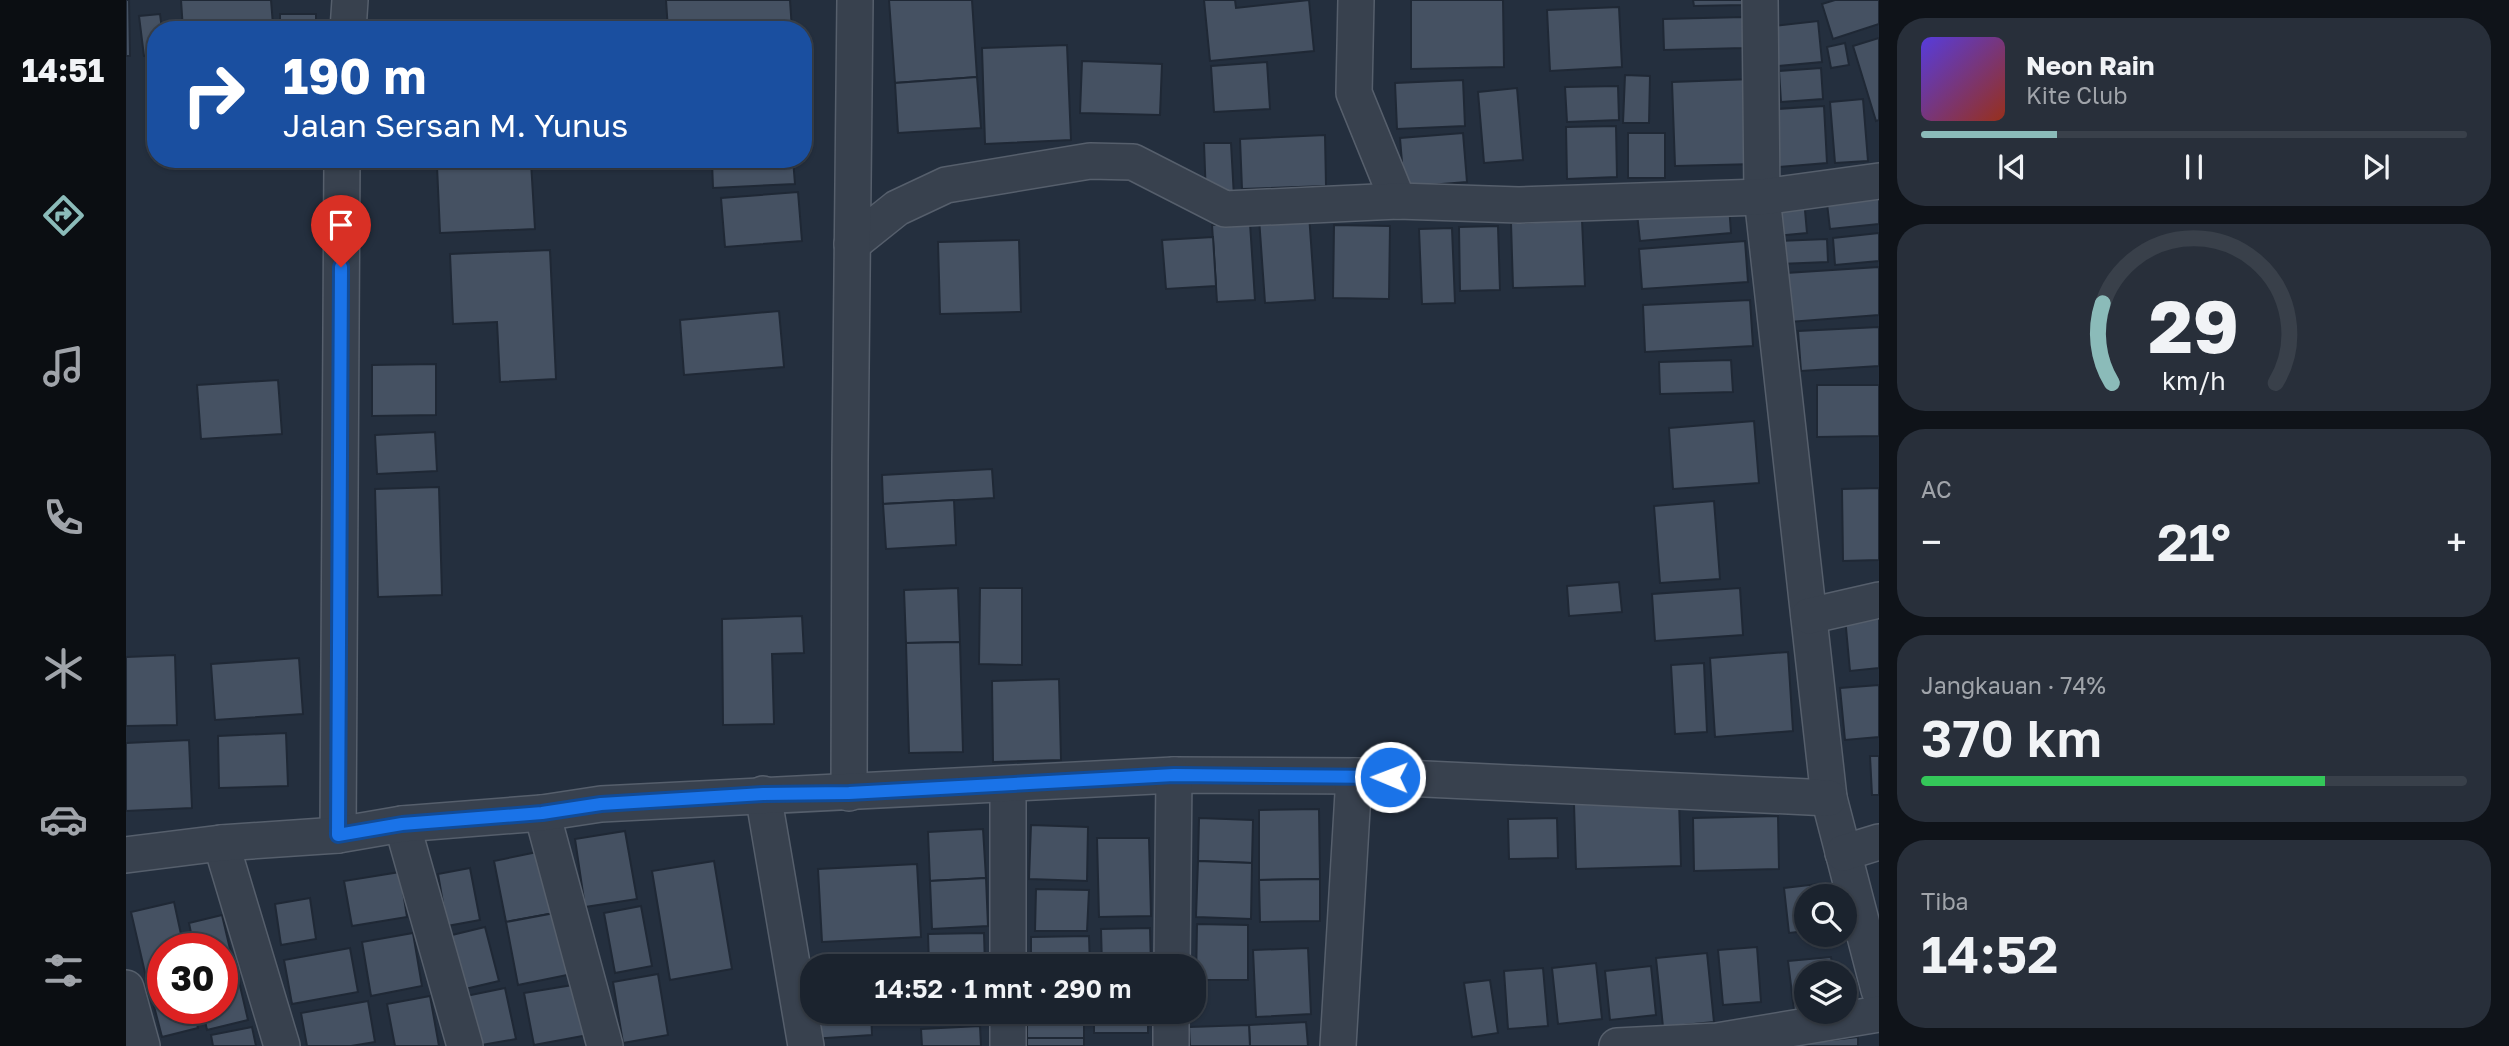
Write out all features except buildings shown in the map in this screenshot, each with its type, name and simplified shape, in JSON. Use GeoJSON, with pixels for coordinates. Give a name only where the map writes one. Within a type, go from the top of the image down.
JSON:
{"type":"FeatureCollection","features":[{"type":"Feature","properties":{"kind":"street"},"geometry":{"type":"LineString","coordinates":[[349,21],[350,0]]}},
{"type":"Feature","properties":{"kind":"street"},"geometry":{"type":"LineString","coordinates":[[849,793],[855,0]]}},
{"type":"Feature","properties":{"kind":"street"},"geometry":{"type":"LineString","coordinates":[[1356,0],[1354,93],[1398,201]]}},
{"type":"Feature","properties":{"kind":"street"},"geometry":{"type":"LineString","coordinates":[[1760,0],[1762,197],[1829,797],[1879,990]]}},
{"type":"Feature","properties":{"kind":"street"},"geometry":{"type":"LineString","coordinates":[[852,244],[897,208],[946,185],[1090,161],[1133,162],[1225,209],[1398,201],[1519,205],[1762,197],[1879,181]]}},
{"type":"Feature","properties":{"kind":"street"},"geometry":{"type":"LineString","coordinates":[[338,835],[342,168]]}},
{"type":"Feature","properties":{"kind":"street"},"geometry":{"type":"LineString","coordinates":[[1809,617],[1879,600]]}},
{"type":"Feature","properties":{"kind":"street"},"geometry":{"type":"LineString","coordinates":[[126,855],[221,843],[338,835],[402,824],[542,813],[601,804],[1174,775],[1354,776],[1829,797]]}},
{"type":"Feature","properties":{"kind":"street"},"geometry":{"type":"LineString","coordinates":[[1172,954],[1174,775]]}},
{"type":"Feature","properties":{"kind":"street"},"geometry":{"type":"LineString","coordinates":[[1338,1046],[1354,776]]}},
{"type":"Feature","properties":{"kind":"street"},"geometry":{"type":"LineString","coordinates":[[1008,784],[1008,954]]}},
{"type":"Feature","properties":{"kind":"street"},"geometry":{"type":"LineString","coordinates":[[763,794],[806,1046]]}},
{"type":"Feature","properties":{"kind":"street"},"geometry":{"type":"LineString","coordinates":[[542,813],[605,1046]]}},
{"type":"Feature","properties":{"kind":"street"},"geometry":{"type":"LineString","coordinates":[[402,824],[465,1046]]}},
{"type":"Feature","properties":{"kind":"street"},"geometry":{"type":"LineString","coordinates":[[1843,853],[1879,842]]}},
{"type":"Feature","properties":{"kind":"street"},"geometry":{"type":"LineString","coordinates":[[221,843],[282,1046]]}},
{"type":"Feature","properties":{"kind":"street"},"geometry":{"type":"LineString","coordinates":[[126,988],[142,1046]]}},
{"type":"Feature","properties":{"kind":"street"},"geometry":{"type":"LineString","coordinates":[[1617,1046],[1717,1041],[1879,1014]]}},
{"type":"Feature","properties":{"kind":"street"},"geometry":{"type":"LineString","coordinates":[[1008,1024],[1008,1046]]}},
{"type":"Feature","properties":{"kind":"street"},"geometry":{"type":"LineString","coordinates":[[1171,1024],[1171,1046]]}},
{"type":"Feature","properties":{"kind":"route"},"geometry":{"type":"LineString","coordinates":[[341,267],[338,835],[402,824],[542,813],[601,804],[763,794],[849,793],[1174,775],[1390,777]]}}]}
